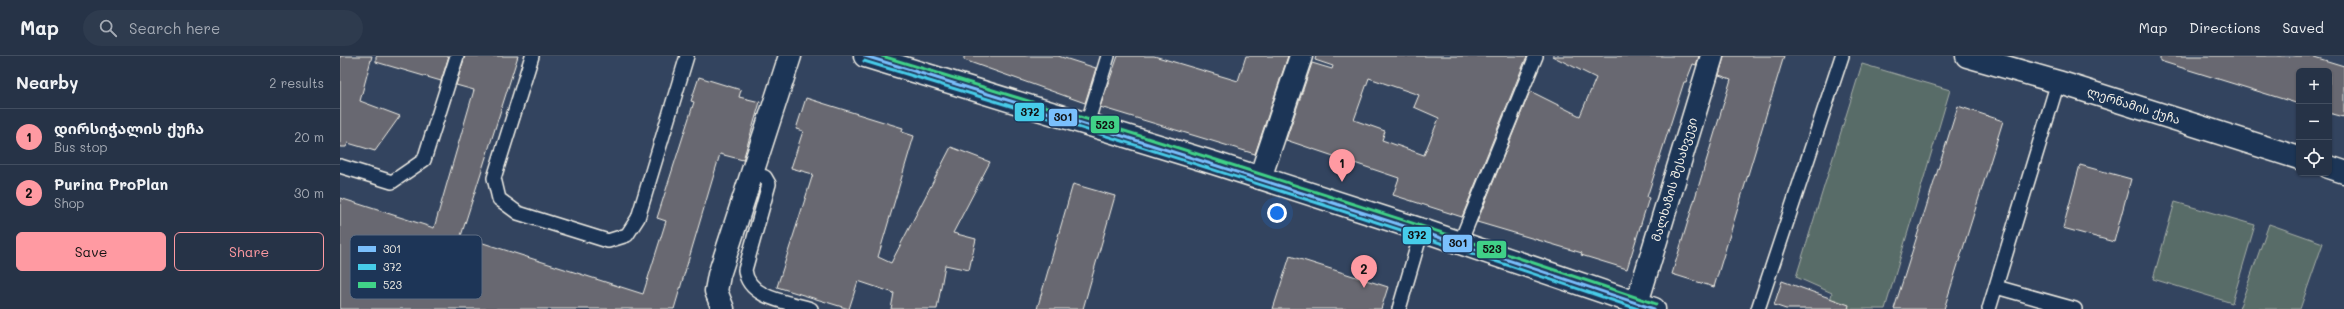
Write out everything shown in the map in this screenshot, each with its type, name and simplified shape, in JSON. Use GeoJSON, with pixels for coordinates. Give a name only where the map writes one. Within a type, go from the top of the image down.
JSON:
{"type":"FeatureCollection","features":[{"type":"Feature","properties":{"kind":"street"},"geometry":{"type":"LineString","coordinates":[[723,309],[716,291],[719,275],[790,56]]}},
{"type":"Feature","properties":{"kind":"street"},"geometry":{"type":"LineString","coordinates":[[864,56],[1260,178],[1422,230],[1646,306]]}},
{"type":"Feature","properties":{"kind":"street"},"geometry":{"type":"LineString","coordinates":[[1260,178],[1301,56]]}},
{"type":"Feature","properties":{"kind":"street","name":"მალხაზის შესახვევი"},"geometry":{"type":"LineString","coordinates":[[1646,306],[1712,56]]}},
{"type":"Feature","properties":{"kind":"street","name":"ლერწამის ქუჩა"},"geometry":{"type":"LineString","coordinates":[[1968,56],[2058,82],[2296,157]]}},
{"type":"Feature","properties":{"kind":"street"},"geometry":{"type":"LineString","coordinates":[[2332,168],[2344,172]]}},
{"type":"Feature","properties":{"kind":"lane"},"geometry":{"type":"LineString","coordinates":[[340,166],[392,182],[424,160],[457,56]]}},
{"type":"Feature","properties":{"kind":"lane"},"geometry":{"type":"LineString","coordinates":[[532,56],[494,178],[499,199],[518,214],[608,241],[627,235],[638,218],[687,56]]}},
{"type":"Feature","properties":{"kind":"lane"},"geometry":{"type":"LineString","coordinates":[[1087,124],[1108,56]]}},
{"type":"Feature","properties":{"kind":"lane"},"geometry":{"type":"LineString","coordinates":[[1460,243],[1536,56]]}},
{"type":"Feature","properties":{"kind":"lane"},"geometry":{"type":"LineString","coordinates":[[1758,309],[1842,56]]}},
{"type":"Feature","properties":{"kind":"lane"},"geometry":{"type":"LineString","coordinates":[[1989,309],[2058,82]]}},
{"type":"Feature","properties":{"kind":"lane"},"geometry":{"type":"LineString","coordinates":[[753,172],[765,177],[768,184],[745,270],[746,280],[761,294],[811,309]]}},
{"type":"Feature","properties":{"kind":"lane"},"geometry":{"type":"LineString","coordinates":[[1399,309],[1422,230]]}},
{"type":"Feature","properties":{"kind":"lane"},"geometry":{"type":"LineString","coordinates":[[1996,287],[2075,309]]}},
{"type":"Feature","properties":{"kind":"green space"},"geometry":{"type":"Polygon","coordinates":[[[1862,64],[1950,90],[1885,309],[1852,309],[1830,301],[1832,293],[1796,277],[1862,64]]]}},
{"type":"Feature","properties":{"kind":"green space"},"geometry":{"type":"Polygon","coordinates":[[[2175,202],[2255,225],[2232,303],[2153,279],[2175,202]]]}},
{"type":"Feature","properties":{"kind":"green space"},"geometry":{"type":"Polygon","coordinates":[[[2269,224],[2323,243],[2300,309],[2239,309],[2269,224]]]}},
{"type":"Feature","properties":{"kind":"building"},"geometry":{"type":"Polygon","coordinates":[[[340,56],[372,56],[360,101],[400,116],[375,151],[348,143],[346,147],[340,147],[340,56]]]}},
{"type":"Feature","properties":{"kind":"building"},"geometry":{"type":"Polygon","coordinates":[[[376,56],[449,56],[441,81],[376,62],[376,56]]]}},
{"type":"Feature","properties":{"kind":"building"},"geometry":{"type":"Polygon","coordinates":[[[465,56],[518,56],[461,235],[350,235],[350,299],[482,299],[482,243],[643,294],[666,221],[657,218],[694,102],[691,101],[699,77],[741,90],[739,97],[760,102],[743,160],[720,154],[674,309],[340,309],[340,198],[434,228],[474,90],[456,85],[465,56]]]}},
{"type":"Feature","properties":{"kind":"building"},"geometry":{"type":"Polygon","coordinates":[[[964,56],[1058,56],[1096,68],[1085,103],[964,60],[964,56]]]}},
{"type":"Feature","properties":{"kind":"building"},"geometry":{"type":"Polygon","coordinates":[[[1118,56],[1154,56],[1238,81],[1246,56],[1288,56],[1255,154],[1100,107],[1118,56]]]}},
{"type":"Feature","properties":{"kind":"building"},"geometry":{"type":"Polygon","coordinates":[[[1316,56],[1527,56],[1462,217],[1393,195],[1399,178],[1286,140],[1312,63],[1332,69],[1333,66],[1315,60],[1316,56]],[[1369,78],[1354,120],[1385,131],[1382,140],[1424,155],[1439,118],[1414,107],[1419,95],[1369,78]]]}},
{"type":"Feature","properties":{"kind":"building"},"geometry":{"type":"Polygon","coordinates":[[[1552,56],[1699,56],[1696,65],[1693,64],[1686,82],[1684,82],[1647,197],[1649,198],[1627,269],[1581,255],[1582,253],[1477,222],[1530,91],[1580,116],[1596,78],[1552,56]]]}},
{"type":"Feature","properties":{"kind":"building"},"geometry":{"type":"Polygon","coordinates":[[[1724,56],[1784,56],[1714,287],[1672,274],[1731,79],[1719,75],[1724,56]]]}},
{"type":"Feature","properties":{"kind":"building"},"geometry":{"type":"Polygon","coordinates":[[[2160,56],[2311,56],[2344,66],[2344,117],[2332,114],[2332,68],[2296,68],[2296,103],[2160,61],[2160,56]]]}},
{"type":"Feature","properties":{"kind":"building"},"geometry":{"type":"Polygon","coordinates":[[[806,98],[903,128],[902,132],[914,136],[878,257],[891,263],[951,147],[990,162],[953,233],[976,239],[969,270],[945,265],[937,309],[891,309],[894,293],[858,281],[849,309],[777,287],[813,174],[791,168],[803,131],[796,129],[806,98]]]}},
{"type":"Feature","properties":{"kind":"building"},"geometry":{"type":"Polygon","coordinates":[[[1958,106],[2003,121],[1944,309],[1894,309],[1958,106]]]}},
{"type":"Feature","properties":{"kind":"building"},"geometry":{"type":"Polygon","coordinates":[[[2080,165],[2131,179],[2114,242],[2063,228],[2080,165]]]}},
{"type":"Feature","properties":{"kind":"building"},"geometry":{"type":"Polygon","coordinates":[[[1073,184],[1115,196],[1083,309],[1037,309],[1073,184]]]}},
{"type":"Feature","properties":{"kind":"building"},"geometry":{"type":"Polygon","coordinates":[[[1290,256],[1388,287],[1381,309],[1273,309],[1290,256]]]}},
{"type":"Feature","properties":{"kind":"building"},"geometry":{"type":"Polygon","coordinates":[[[1782,281],[1849,305],[1848,309],[1786,309],[1774,305],[1782,281]]]}},
{"type":"Feature","properties":{"kind":"transit line","name":"301"},"geometry":{"type":"LineString","coordinates":[[865,56],[1063,117],[1457,243],[1654,309]]}},
{"type":"Feature","properties":{"kind":"transit line","name":"523"},"geometry":{"type":"LineString","coordinates":[[882,56],[1270,177],[1656,304]]}},
{"type":"Feature","properties":{"kind":"transit line","name":"372"},"geometry":{"type":"LineString","coordinates":[[864,61],[1252,182],[1638,309]]}},
{"type":"Feature","properties":{"kind":"place","name":"დირსიჭალის ქუჩა"},"geometry":{"type":"Point","coordinates":[1342,182]}},
{"type":"Feature","properties":{"kind":"place","name":"Purina ProPlan"},"geometry":{"type":"Point","coordinates":[1364,288]}}]}
